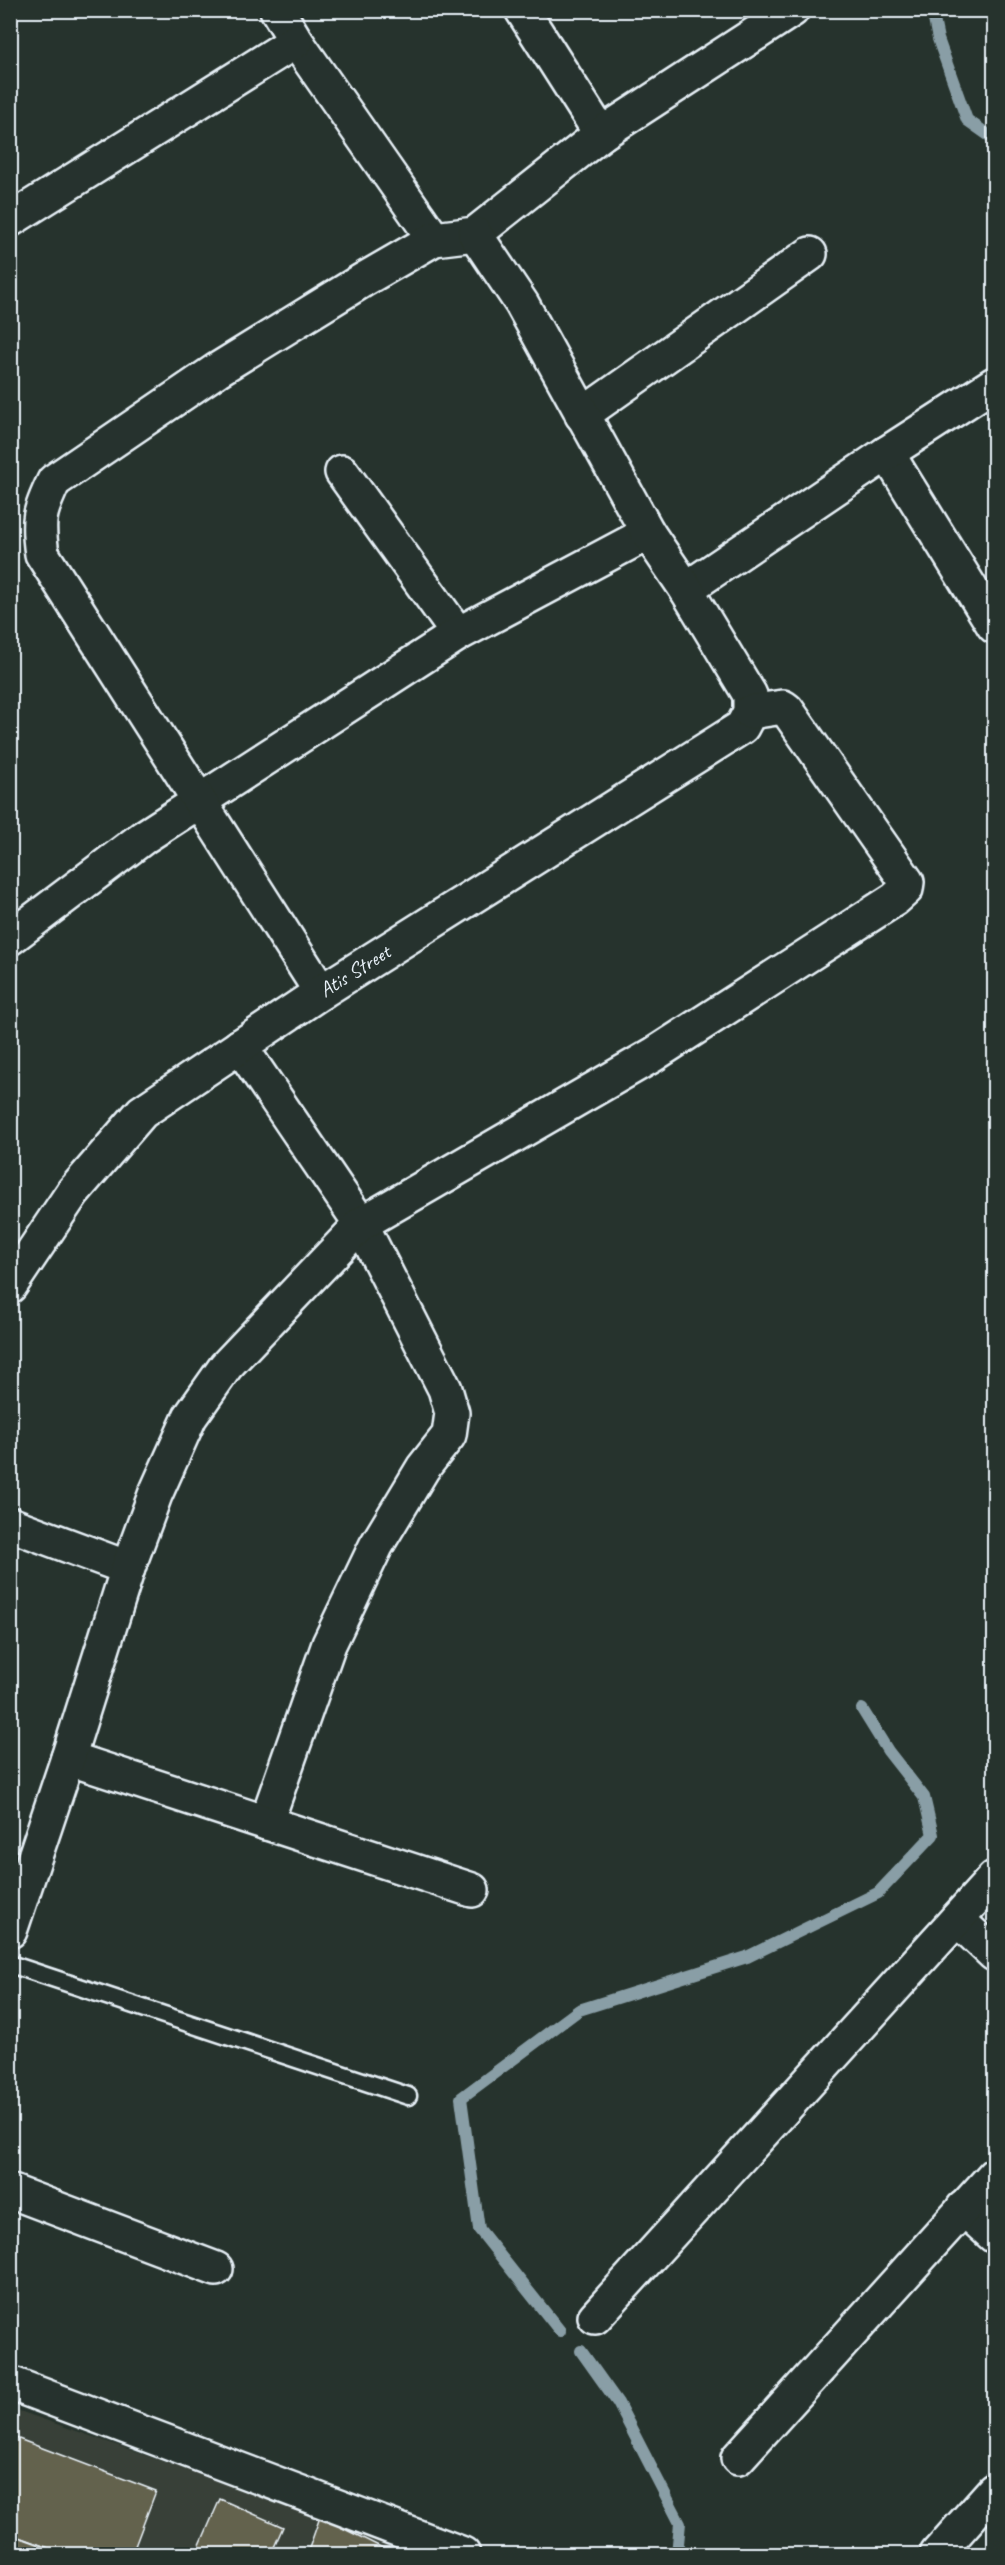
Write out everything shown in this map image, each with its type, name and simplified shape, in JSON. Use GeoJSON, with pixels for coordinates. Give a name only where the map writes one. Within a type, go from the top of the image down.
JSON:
{"type":"FeatureCollection","features":[{"type":"Feature","properties":{"kind":"street"},"geometry":{"type":"LineString","coordinates":[[277,10],[296,41],[434,239]]}},
{"type":"Feature","properties":{"kind":"street"},"geometry":{"type":"LineString","coordinates":[[522,10],[601,134]]}},
{"type":"Feature","properties":{"kind":"street"},"geometry":{"type":"LineString","coordinates":[[321,992],[42,555],[38,526],[43,503],[54,481],[217,370],[434,239],[475,234],[601,134],[792,10]]}},
{"type":"Feature","properties":{"kind":"street"},"geometry":{"type":"LineString","coordinates":[[10,220],[296,41]]}},
{"type":"Feature","properties":{"kind":"street"},"geometry":{"type":"LineString","coordinates":[[10,1931],[69,1758],[128,1568],[155,1495],[190,1417],[226,1365],[362,1224],[653,1054],[896,899],[906,889],[907,882],[787,710],[776,707],[750,712],[750,695],[686,588],[648,533],[522,304],[475,234]]}},
{"type":"Feature","properties":{"kind":"street"},"geometry":{"type":"LineString","coordinates":[[582,415],[810,254]]}},
{"type":"Feature","properties":{"kind":"street"},"geometry":{"type":"LineString","coordinates":[[686,588],[994,384]]}},
{"type":"Feature","properties":{"kind":"street"},"geometry":{"type":"LineString","coordinates":[[887,453],[994,626]]}},
{"type":"Feature","properties":{"kind":"street"},"geometry":{"type":"LineString","coordinates":[[342,472],[458,634]]}},
{"type":"Feature","properties":{"kind":"street"},"geometry":{"type":"LineString","coordinates":[[10,938],[144,837],[200,803],[458,634],[648,533]]}},
{"type":"Feature","properties":{"kind":"street","name":"Atis Street"},"geometry":{"type":"LineString","coordinates":[[10,1286],[73,1192],[142,1112],[321,992],[742,727],[750,712]]}},
{"type":"Feature","properties":{"kind":"street"},"geometry":{"type":"LineString","coordinates":[[240,1046],[362,1224],[445,1389],[452,1413],[449,1435],[423,1468],[376,1546],[329,1644],[266,1822]]}},
{"type":"Feature","properties":{"kind":"street"},"geometry":{"type":"LineString","coordinates":[[10,1524],[128,1568]]}},
{"type":"Feature","properties":{"kind":"street"},"geometry":{"type":"LineString","coordinates":[[69,1758],[472,1890]]}},
{"type":"Feature","properties":{"kind":"street"},"geometry":{"type":"LineString","coordinates":[[595,2317],[994,1878]]}},
{"type":"Feature","properties":{"kind":"street"},"geometry":{"type":"LineString","coordinates":[[957,1919],[994,1954]]}},
{"type":"Feature","properties":{"kind":"street"},"geometry":{"type":"LineString","coordinates":[[738,2458],[994,2175]]}},
{"type":"Feature","properties":{"kind":"street"},"geometry":{"type":"LineString","coordinates":[[10,2191],[216,2269]]}},
{"type":"Feature","properties":{"kind":"street"},"geometry":{"type":"LineString","coordinates":[[963,2208],[994,2236]]}},
{"type":"Feature","properties":{"kind":"street"},"geometry":{"type":"LineString","coordinates":[[10,2383],[463,2554]]}},
{"type":"Feature","properties":{"kind":"street"},"geometry":{"type":"LineString","coordinates":[[937,2554],[994,2490]]}},
{"type":"Feature","properties":{"kind":"lane"},"geometry":{"type":"LineString","coordinates":[[10,1964],[408,2096]]}},
{"type":"Feature","properties":{"kind":"shaded area"},"geometry":{"type":"Polygon","coordinates":[[[11,2408],[425,2554],[11,2554],[11,2408]]]}},
{"type":"Feature","properties":{"kind":"building"},"geometry":{"type":"Polygon","coordinates":[[[16,2438],[156,2491],[132,2554],[65,2554],[10,2534],[10,2452],[16,2438]]]}},
{"type":"Feature","properties":{"kind":"building"},"geometry":{"type":"Polygon","coordinates":[[[220,2499],[283,2527],[271,2554],[196,2554],[220,2499]]]}},
{"type":"Feature","properties":{"kind":"building"},"geometry":{"type":"Polygon","coordinates":[[[320,2517],[395,2554],[307,2554],[320,2517]]]}},
{"type":"Feature","properties":{"kind":"building"},"geometry":{"type":"Polygon","coordinates":[[[10,2534],[65,2554],[10,2554],[10,2534]]]}},
{"type":"Feature","properties":{"kind":"waterway"},"geometry":{"type":"LineString","coordinates":[[932,10],[938,39],[967,120],[994,139]]}},
{"type":"Feature","properties":{"kind":"waterway"},"geometry":{"type":"LineString","coordinates":[[560,2331],[479,2229],[461,2098],[579,2010],[747,1957],[878,1893],[933,1835],[924,1797],[888,1751],[862,1709]]}},
{"type":"Feature","properties":{"kind":"waterway"},"geometry":{"type":"LineString","coordinates":[[581,2351],[618,2403],[680,2523],[677,2554]]}}]}
